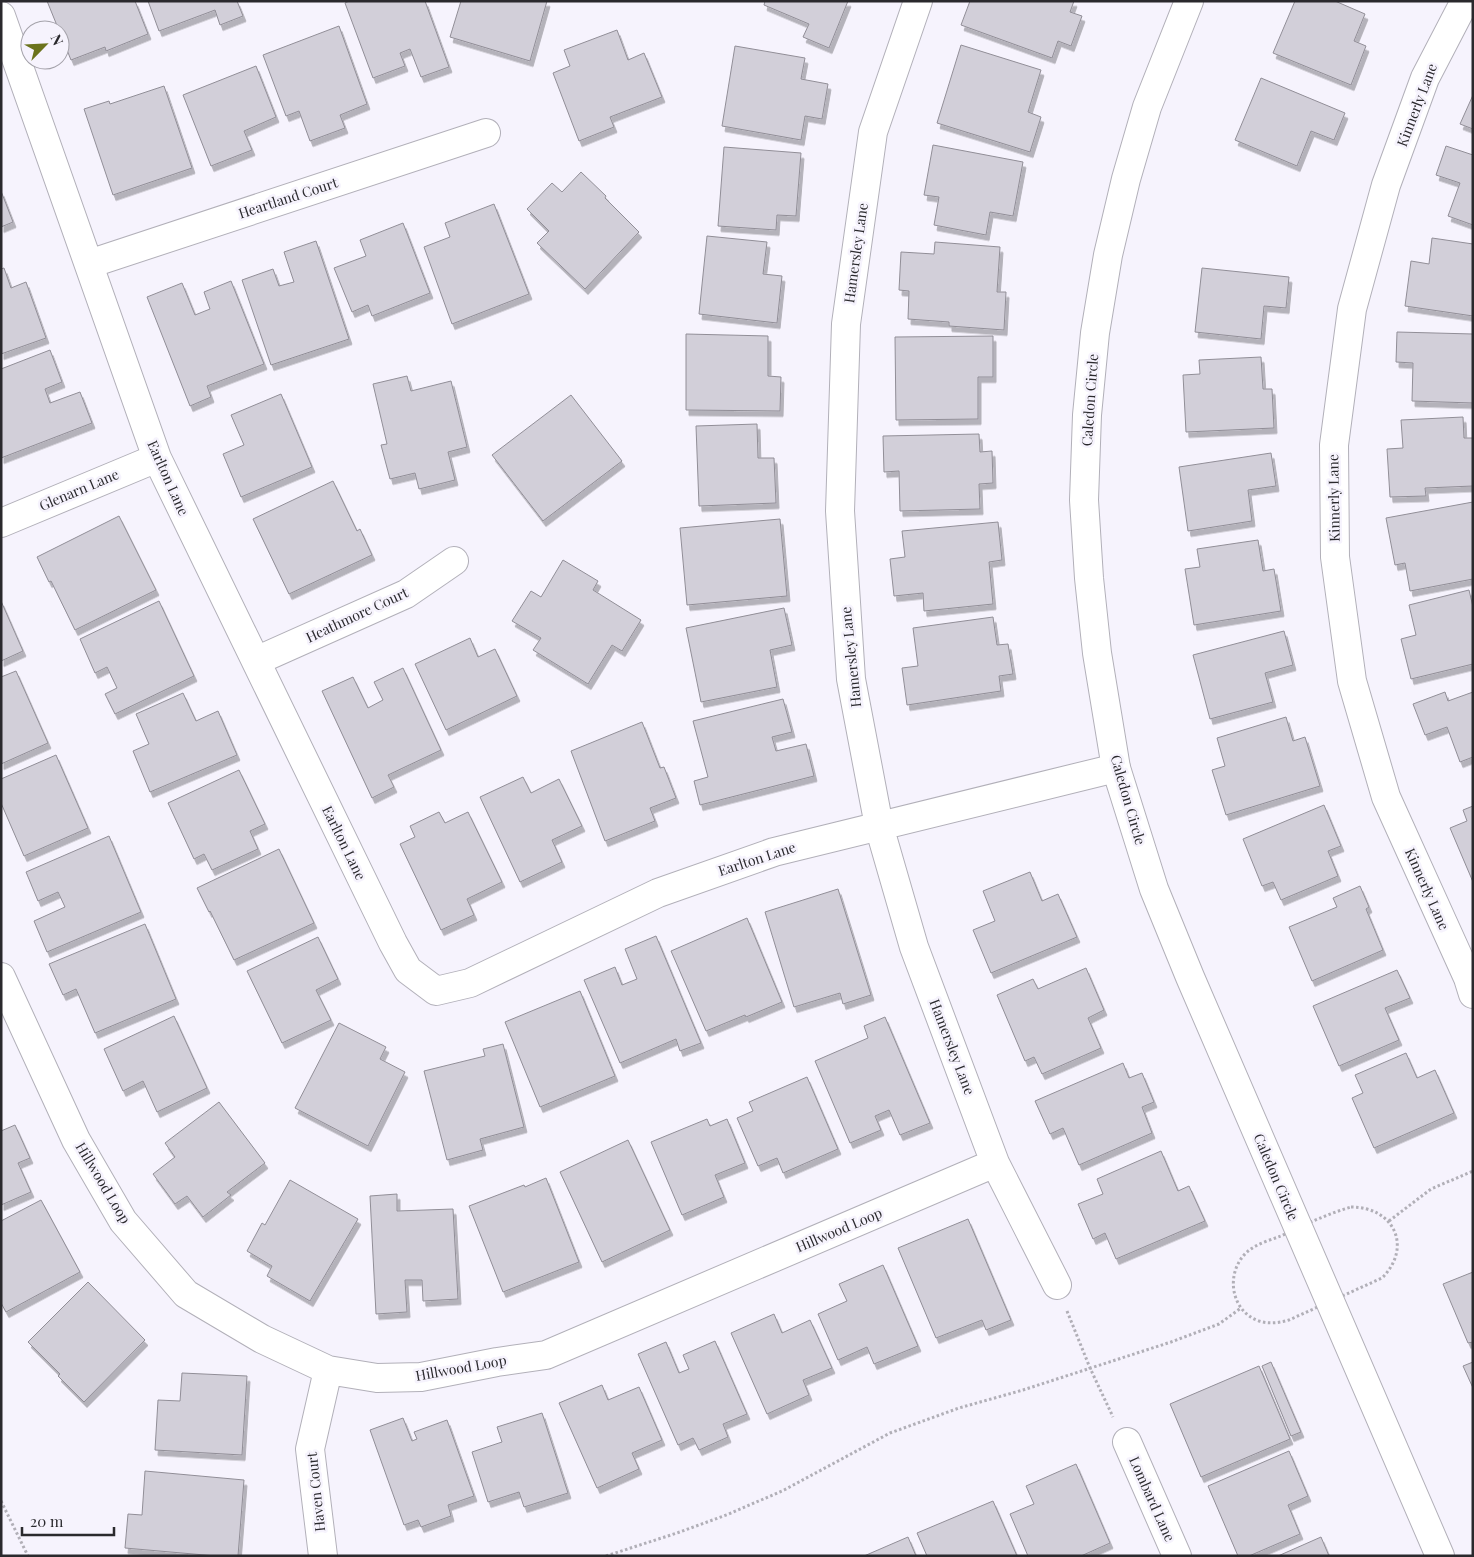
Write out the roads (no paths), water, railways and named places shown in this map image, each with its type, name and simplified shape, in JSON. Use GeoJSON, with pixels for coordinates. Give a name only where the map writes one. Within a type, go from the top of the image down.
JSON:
{"type":"FeatureCollection","features":[{"type":"Feature","properties":{"kind":"street","name":"Hamersley Lane"},"geometry":{"type":"LineString","coordinates":[[918,1],[873,132],[846,324],[840,511],[851,679],[879,826],[914,947],[995,1163],[1057,1285]]}},
{"type":"Feature","properties":{"kind":"street","name":"Caledon Circle"},"geometry":{"type":"LineString","coordinates":[[1189,1],[1147,107],[1126,179],[1108,255],[1095,333],[1086,416],[1084,500],[1089,578],[1097,653],[1116,768],[1154,888],[1190,977],[1440,1556]]}},
{"type":"Feature","properties":{"kind":"street","name":"Kinnerly Lane"},"geometry":{"type":"LineString","coordinates":[[1465,1],[1425,78],[1386,185],[1352,309],[1334,454],[1335,557],[1352,681],[1386,797],[1471,982]]}},
{"type":"Feature","properties":{"kind":"street","name":"Earlton Lane"},"geometry":{"type":"LineString","coordinates":[[1,16],[157,458],[392,943],[408,970],[436,991],[470,983],[658,892],[774,852],[1116,768]]}},
{"type":"Feature","properties":{"kind":"street","name":"Heartland Court"},"geometry":{"type":"LineString","coordinates":[[89,264],[486,132]]}},
{"type":"Feature","properties":{"kind":"street","name":"Glenarn Lane"},"geometry":{"type":"LineString","coordinates":[[1,523],[157,458]]}},
{"type":"Feature","properties":{"kind":"street","name":"Heathmore Court"},"geometry":{"type":"LineString","coordinates":[[256,662],[406,594],[454,561]]}},
{"type":"Feature","properties":{"kind":"street","name":"Hillwood Loop"},"geometry":{"type":"LineString","coordinates":[[1,977],[76,1140],[123,1220],[186,1294],[262,1339],[328,1370],[377,1378],[421,1377],[497,1362],[546,1355],[995,1163]]}},
{"type":"Feature","properties":{"kind":"street","name":"Haven Court"},"geometry":{"type":"LineString","coordinates":[[323,1556],[310,1449],[328,1370]]}},
{"type":"Feature","properties":{"kind":"street","name":"Lombard Lane"},"geometry":{"type":"LineString","coordinates":[[1127,1442],[1177,1556]]}}]}
